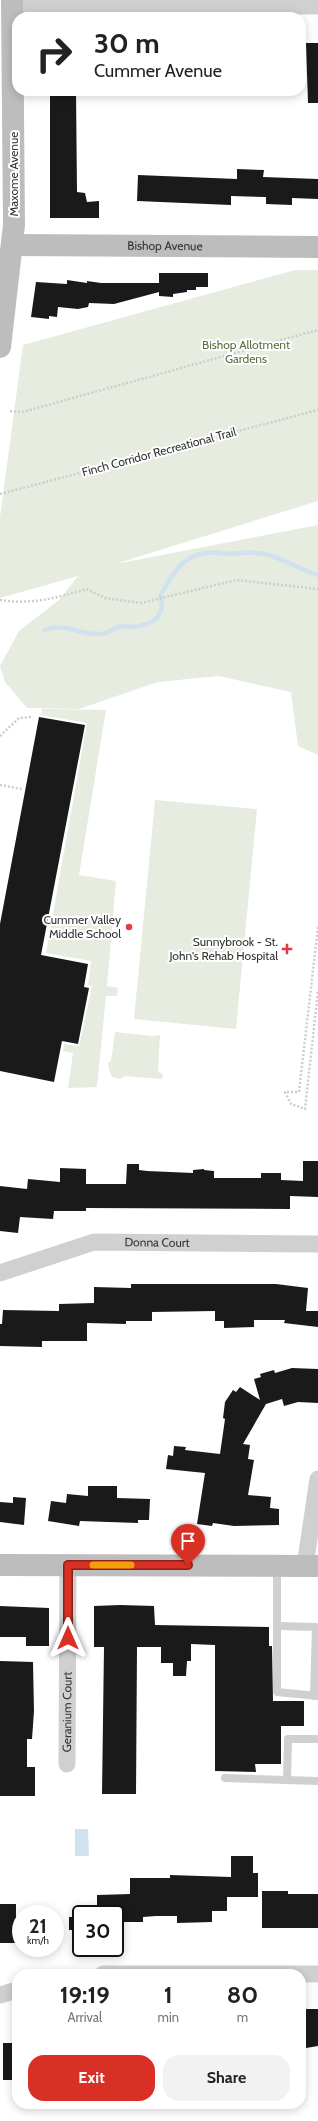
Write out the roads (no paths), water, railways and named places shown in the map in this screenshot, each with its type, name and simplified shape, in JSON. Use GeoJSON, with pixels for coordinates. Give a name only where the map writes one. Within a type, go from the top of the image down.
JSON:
{"type":"FeatureCollection","features":[{"type":"Feature","properties":{"kind":"street"},"geometry":{"type":"LineString","coordinates":[[12,3],[318,6]]}},
{"type":"Feature","properties":{"kind":"street","name":"Maxome Avenue"},"geometry":{"type":"LineString","coordinates":[[0,347],[13,245],[14,225],[7,133],[12,3]]}},
{"type":"Feature","properties":{"kind":"street","name":"Bishop Avenue"},"geometry":{"type":"LineString","coordinates":[[13,245],[318,247]]}},
{"type":"Feature","properties":{"kind":"street","name":"Donna Court"},"geometry":{"type":"LineString","coordinates":[[0,1273],[94,1242],[318,1244]]}},
{"type":"Feature","properties":{"kind":"street"},"geometry":{"type":"LineString","coordinates":[[0,1565],[312,1566],[318,1479]]}},
{"type":"Feature","properties":{"kind":"street","name":"Geranium Court"},"geometry":{"type":"LineString","coordinates":[[67,1764],[68,1565]]}},
{"type":"Feature","properties":{"kind":"street"},"geometry":{"type":"LineString","coordinates":[[306,1974],[318,1974]]}},
{"type":"Feature","properties":{"kind":"street"},"geometry":{"type":"LineString","coordinates":[[0,1995],[12,1991]]}},
{"type":"Feature","properties":{"kind":"lane"},"geometry":{"type":"LineString","coordinates":[[277,1565],[277,1626],[277,1692],[316,1696],[316,1627],[277,1626]]}},
{"type":"Feature","properties":{"kind":"lane"},"geometry":{"type":"LineString","coordinates":[[287,1780],[288,1739],[318,1739]]}},
{"type":"Feature","properties":{"kind":"lane"},"geometry":{"type":"LineString","coordinates":[[225,1778],[318,1781]]}},
{"type":"Feature","properties":{"kind":"water"},"geometry":{"type":"Polygon","coordinates":[[[75,1829],[88,1829],[89,1856],[75,1856],[75,1829]]]}},
{"type":"Feature","properties":{"kind":"waterway"},"geometry":{"type":"LineString","coordinates":[[45,630],[58,627],[86,633],[99,634],[121,626],[134,627],[147,624],[157,618],[160,614],[162,609],[160,596],[178,568],[189,558],[208,552],[230,554],[264,554],[318,575]]}},
{"type":"Feature","properties":{"kind":"place","name":"Cummer Valley Middle School"},"geometry":{"type":"Point","coordinates":[129,927]}},
{"type":"Feature","properties":{"kind":"place","name":"Sunnybrook - St. John's Rehab Hospital"},"geometry":{"type":"Point","coordinates":[287,949]}},
{"type":"Feature","properties":{"kind":"park label","name":"Bishop Allotment Gardens"},"geometry":{"type":"Point","coordinates":[246,352]}}]}
